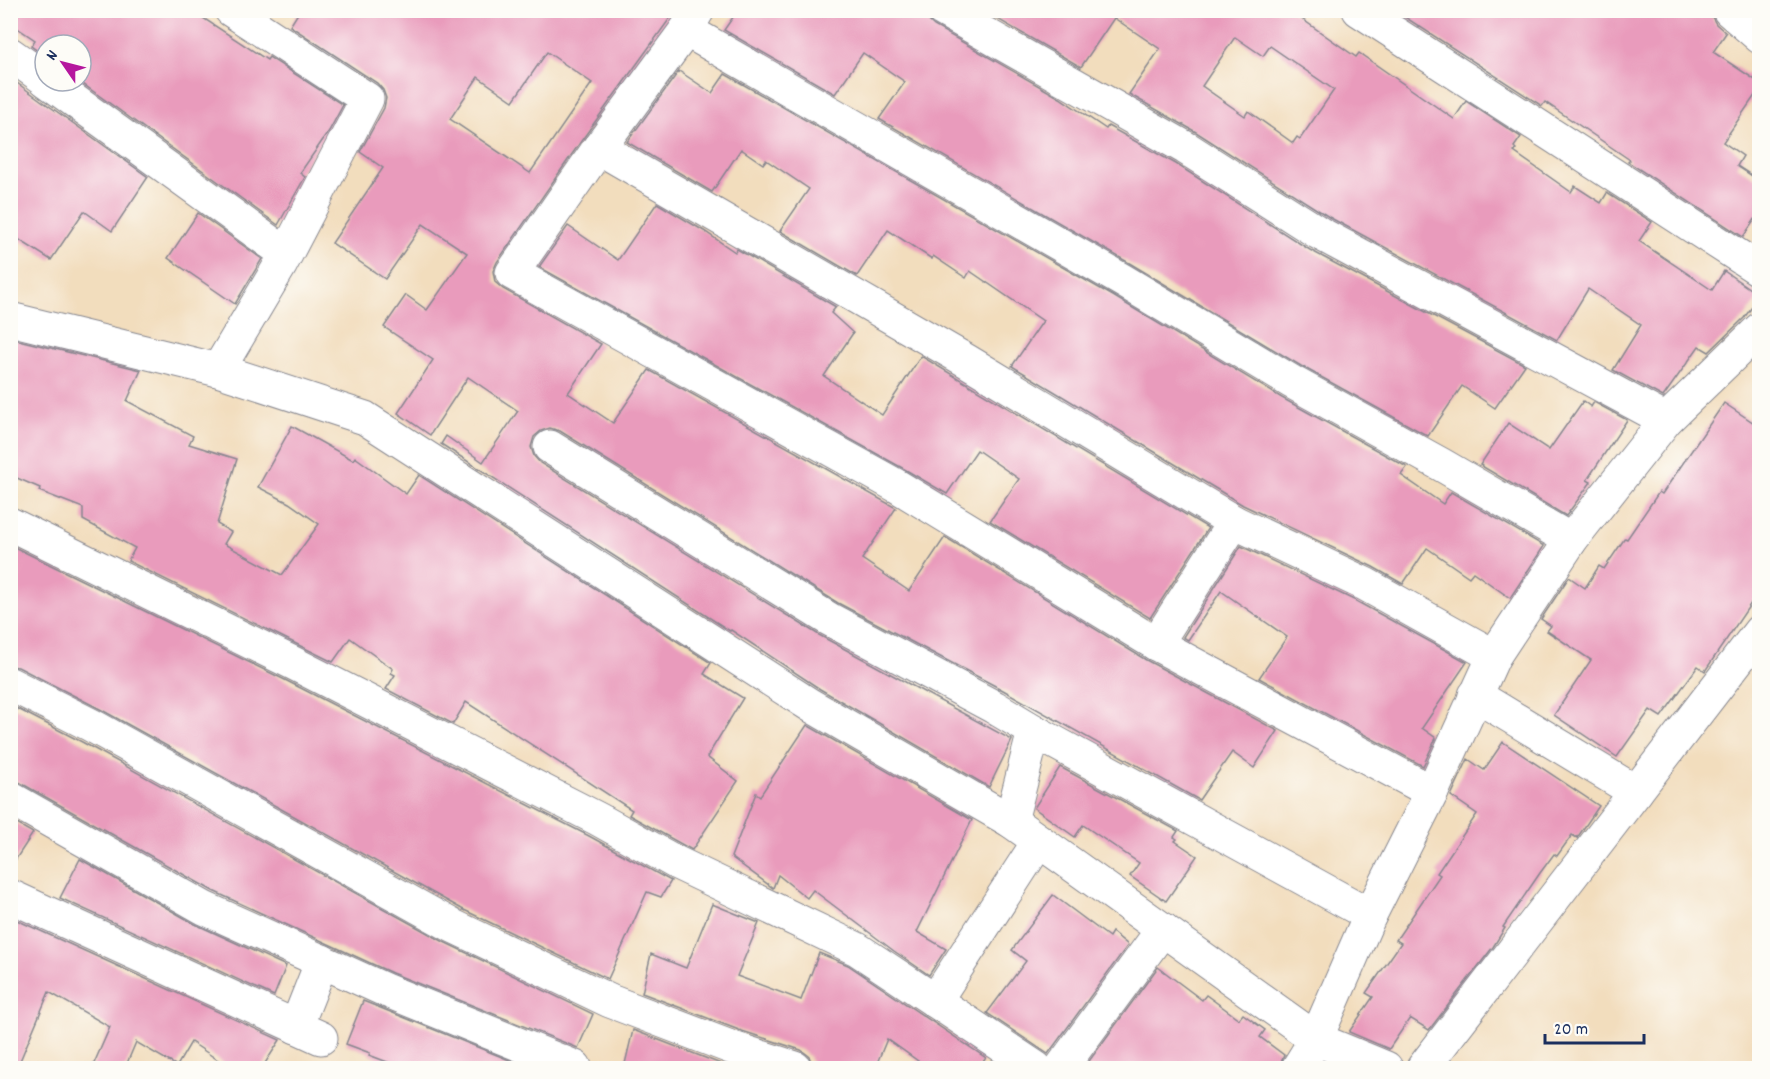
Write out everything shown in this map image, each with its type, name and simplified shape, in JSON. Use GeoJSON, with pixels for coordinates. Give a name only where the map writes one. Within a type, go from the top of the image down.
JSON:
{"type":"FeatureCollection","features":[{"type":"Feature","properties":{"kind":"street"},"geometry":{"type":"LineString","coordinates":[[218,370],[281,264],[367,99],[231,10]]}},
{"type":"Feature","properties":{"kind":"street"},"geometry":{"type":"LineString","coordinates":[[943,10],[1186,148],[1319,233],[1666,420]]}},
{"type":"Feature","properties":{"kind":"street"},"geometry":{"type":"LineString","coordinates":[[1359,10],[1760,270]]}},
{"type":"Feature","properties":{"kind":"street"},"geometry":{"type":"LineString","coordinates":[[1729,10],[1760,38]]}},
{"type":"Feature","properties":{"kind":"street"},"geometry":{"type":"LineString","coordinates":[[1432,792],[1156,644],[897,486],[512,273],[692,20],[1292,382],[1571,540]]}},
{"type":"Feature","properties":{"kind":"street"},"geometry":{"type":"LineString","coordinates":[[10,54],[33,71]]}},
{"type":"Feature","properties":{"kind":"street"},"geometry":{"type":"LineString","coordinates":[[64,93],[285,253]]}},
{"type":"Feature","properties":{"kind":"street"},"geometry":{"type":"LineString","coordinates":[[599,148],[967,361],[1234,522],[1365,584],[1494,656]]}},
{"type":"Feature","properties":{"kind":"street"},"geometry":{"type":"LineString","coordinates":[[10,319],[218,370],[365,418],[810,705],[1011,821],[1316,1039],[1386,1068]]}},
{"type":"Feature","properties":{"kind":"street"},"geometry":{"type":"LineString","coordinates":[[1298,1068],[1316,1039],[1370,915],[1432,792],[1494,656],[1571,540],[1666,420],[1760,329]]}},
{"type":"Feature","properties":{"kind":"street"},"geometry":{"type":"LineString","coordinates":[[550,447],[829,619],[994,707],[1370,915]]}},
{"type":"Feature","properties":{"kind":"street"},"geometry":{"type":"LineString","coordinates":[[1156,644],[1234,522]]}},
{"type":"Feature","properties":{"kind":"street"},"geometry":{"type":"LineString","coordinates":[[10,525],[314,674],[598,819],[677,863],[857,949],[1036,1068]]}},
{"type":"Feature","properties":{"kind":"street"},"geometry":{"type":"LineString","coordinates":[[1423,1068],[1760,631]]}},
{"type":"Feature","properties":{"kind":"street"},"geometry":{"type":"LineString","coordinates":[[10,684],[91,724],[453,926],[610,1001],[733,1048],[795,1068]]}},
{"type":"Feature","properties":{"kind":"street"},"geometry":{"type":"LineString","coordinates":[[1475,695],[1636,792]]}},
{"type":"Feature","properties":{"kind":"street"},"geometry":{"type":"LineString","coordinates":[[1011,821],[1034,731]]}},
{"type":"Feature","properties":{"kind":"street"},"geometry":{"type":"LineString","coordinates":[[10,798],[204,908],[385,990],[575,1067]]}},
{"type":"Feature","properties":{"kind":"street"},"geometry":{"type":"LineString","coordinates":[[935,1001],[1040,842]]}},
{"type":"Feature","properties":{"kind":"street"},"geometry":{"type":"LineString","coordinates":[[10,896],[309,1032],[322,962]]}},
{"type":"Feature","properties":{"kind":"street"},"geometry":{"type":"LineString","coordinates":[[1060,1068],[1163,929]]}},
{"type":"Feature","properties":{"kind":"building"},"geometry":{"type":"Polygon","coordinates":[[[10,10],[191,10],[267,60],[269,57],[343,105],[329,131],[300,173],[305,177],[278,225],[93,91],[93,33],[33,33],[33,39],[10,23],[10,10]]]}},
{"type":"Feature","properties":{"kind":"building"},"geometry":{"type":"Polygon","coordinates":[[[300,10],[676,10],[584,137],[493,271],[495,282],[503,289],[601,344],[568,393],[613,423],[649,370],[896,508],[862,559],[909,591],[945,537],[1146,660],[1278,731],[1254,768],[1232,752],[1199,800],[1003,690],[838,603],[560,431],[550,428],[534,437],[531,447],[540,463],[819,635],[1012,740],[989,787],[820,689],[441,444],[446,436],[483,462],[518,411],[468,377],[430,435],[398,413],[433,360],[384,327],[406,295],[427,310],[467,253],[423,224],[385,279],[332,243],[383,168],[360,152],[384,108],[386,98],[377,83],[290,26],[300,10]],[[547,52],[513,101],[478,77],[450,119],[530,173],[592,83],[547,52]]]}},
{"type":"Feature","properties":{"kind":"building"},"geometry":{"type":"Polygon","coordinates":[[[738,10],[924,10],[927,19],[934,26],[1060,98],[1106,129],[1108,126],[1176,164],[1310,250],[1525,365],[1495,408],[1462,386],[1428,436],[1301,366],[1131,264],[879,119],[905,82],[863,53],[835,94],[724,30],[738,10]]]}},
{"type":"Feature","properties":{"kind":"building"},"geometry":{"type":"Polygon","coordinates":[[[982,10],[1289,10],[1356,57],[1359,53],[1454,119],[1466,101],[1521,137],[1514,147],[1516,149],[1514,152],[1571,192],[1575,186],[1601,203],[1607,193],[1652,222],[1639,241],[1712,290],[1724,271],[1760,296],[1744,318],[1709,352],[1699,346],[1663,397],[1613,370],[1641,325],[1588,289],[1557,340],[1329,217],[1196,132],[1129,94],[1160,49],[1114,18],[1081,67],[982,10]],[[1235,37],[1202,86],[1245,116],[1248,111],[1293,143],[1297,137],[1300,139],[1334,90],[1270,46],[1263,56],[1235,37]]]}},
{"type":"Feature","properties":{"kind":"building"},"geometry":{"type":"Polygon","coordinates":[[[1394,10],[1711,10],[1716,24],[1726,33],[1713,52],[1760,83],[1760,88],[1723,142],[1743,156],[1737,166],[1760,181],[1760,212],[1743,237],[1628,162],[1630,160],[1545,102],[1542,106],[1394,10]]]}},
{"type":"Feature","properties":{"kind":"building"},"geometry":{"type":"Polygon","coordinates":[[[679,71],[712,93],[725,74],[1113,296],[1282,398],[1407,467],[1401,475],[1443,504],[1451,492],[1544,546],[1510,598],[1473,572],[1469,577],[1427,548],[1403,584],[1373,567],[1243,505],[1012,366],[1043,321],[970,271],[966,278],[888,230],[857,276],[780,231],[809,189],[766,160],[763,164],[741,149],[712,192],[627,142],[679,71]]]}},
{"type":"Feature","properties":{"kind":"building"},"geometry":{"type":"Polygon","coordinates":[[[10,78],[148,177],[112,231],[84,211],[51,260],[10,234],[10,78]]]}},
{"type":"Feature","properties":{"kind":"building"},"geometry":{"type":"Polygon","coordinates":[[[657,203],[735,252],[737,249],[836,307],[831,313],[853,333],[824,376],[882,415],[921,356],[1208,528],[1150,618],[990,521],[1019,479],[977,450],[947,494],[539,267],[568,226],[618,260],[657,203]]]}},
{"type":"Feature","properties":{"kind":"building"},"geometry":{"type":"Polygon","coordinates":[[[198,213],[262,259],[235,304],[168,258],[198,213]]]}},
{"type":"Feature","properties":{"kind":"building"},"geometry":{"type":"Polygon","coordinates":[[[10,338],[141,370],[127,401],[193,436],[189,444],[237,459],[217,524],[231,532],[224,544],[282,575],[319,524],[289,503],[258,487],[292,426],[353,460],[355,457],[406,494],[419,475],[711,663],[704,674],[743,698],[707,757],[738,781],[692,850],[629,815],[632,810],[466,702],[453,724],[386,689],[395,675],[391,673],[393,669],[350,638],[333,662],[128,561],[135,548],[83,520],[83,508],[39,491],[40,488],[10,475],[10,338]]]}},
{"type":"Feature","properties":{"kind":"building"},"geometry":{"type":"Polygon","coordinates":[[[1583,401],[1591,407],[1594,402],[1627,420],[1587,480],[1591,482],[1566,516],[1480,465],[1508,423],[1549,450],[1583,401]]]}},
{"type":"Feature","properties":{"kind":"building"},"geometry":{"type":"Polygon","coordinates":[[[1724,403],[1760,427],[1760,590],[1705,671],[1698,666],[1661,717],[1650,710],[1617,757],[1554,715],[1591,660],[1547,631],[1551,626],[1541,619],[1569,577],[1585,588],[1599,566],[1604,569],[1659,492],[1662,494],[1724,403]]]}},
{"type":"Feature","properties":{"kind":"building"},"geometry":{"type":"Polygon","coordinates":[[[10,545],[285,680],[589,836],[671,881],[661,897],[647,892],[608,979],[462,909],[100,709],[18,667],[10,666],[10,545]]]}},
{"type":"Feature","properties":{"kind":"building"},"geometry":{"type":"Polygon","coordinates":[[[1241,546],[1356,601],[1467,662],[1422,728],[1436,738],[1423,766],[1259,678],[1287,637],[1221,591],[1188,640],[1183,637],[1241,546]]]}},
{"type":"Feature","properties":{"kind":"building"},"geometry":{"type":"Polygon","coordinates":[[[10,705],[82,742],[444,942],[593,1014],[578,1048],[392,973],[213,891],[10,779],[10,705]]]}},
{"type":"Feature","properties":{"kind":"building"},"geometry":{"type":"Polygon","coordinates":[[[807,725],[972,820],[917,932],[946,949],[929,975],[813,890],[807,898],[778,875],[773,888],[731,857],[756,793],[760,796],[807,725]]]}},
{"type":"Feature","properties":{"kind":"building"},"geometry":{"type":"Polygon","coordinates":[[[1503,742],[1599,806],[1577,838],[1572,835],[1557,856],[1554,854],[1503,927],[1505,928],[1493,947],[1429,1030],[1410,1018],[1389,1049],[1349,1032],[1373,997],[1366,993],[1401,943],[1396,940],[1440,875],[1437,873],[1477,814],[1451,796],[1468,759],[1484,770],[1503,742]]]}},
{"type":"Feature","properties":{"kind":"building"},"geometry":{"type":"Polygon","coordinates":[[[1060,767],[1178,831],[1174,837],[1177,839],[1175,841],[1197,856],[1166,901],[1130,876],[1139,863],[1083,825],[1075,837],[1034,808],[1060,767]]]}},
{"type":"Feature","properties":{"kind":"building"},"geometry":{"type":"Polygon","coordinates":[[[10,820],[33,833],[10,868],[10,820]]]}},
{"type":"Feature","properties":{"kind":"building"},"geometry":{"type":"Polygon","coordinates":[[[80,859],[195,924],[286,966],[274,996],[60,898],[80,859]]]}},
{"type":"Feature","properties":{"kind":"building"},"geometry":{"type":"Polygon","coordinates":[[[1053,895],[1109,937],[1112,932],[1128,945],[1048,1054],[987,1013],[1026,961],[1012,950],[1053,895]]]}},
{"type":"Feature","properties":{"kind":"building"},"geometry":{"type":"Polygon","coordinates":[[[712,904],[759,923],[737,976],[801,1000],[819,953],[848,965],[986,1058],[978,1068],[928,1068],[887,1039],[875,1068],[813,1068],[809,1056],[801,1050],[739,1030],[642,993],[651,954],[686,968],[712,904]]]}},
{"type":"Feature","properties":{"kind":"building"},"geometry":{"type":"Polygon","coordinates":[[[10,917],[280,1040],[262,1068],[230,1068],[191,1042],[177,1066],[136,1042],[125,1068],[92,1068],[110,1027],[49,992],[17,1068],[10,1068],[10,917]]]}},
{"type":"Feature","properties":{"kind":"building"},"geometry":{"type":"Polygon","coordinates":[[[1158,967],[1202,1000],[1206,995],[1239,1019],[1243,1014],[1265,1030],[1260,1037],[1284,1055],[1279,1068],[1084,1068],[1158,967]]]}},
{"type":"Feature","properties":{"kind":"building"},"geometry":{"type":"Polygon","coordinates":[[[363,1001],[529,1068],[403,1068],[369,1055],[370,1053],[346,1044],[363,1001]]]}},
{"type":"Feature","properties":{"kind":"building"},"geometry":{"type":"Polygon","coordinates":[[[633,1030],[726,1066],[735,1068],[624,1068],[633,1030]]]}}]}
